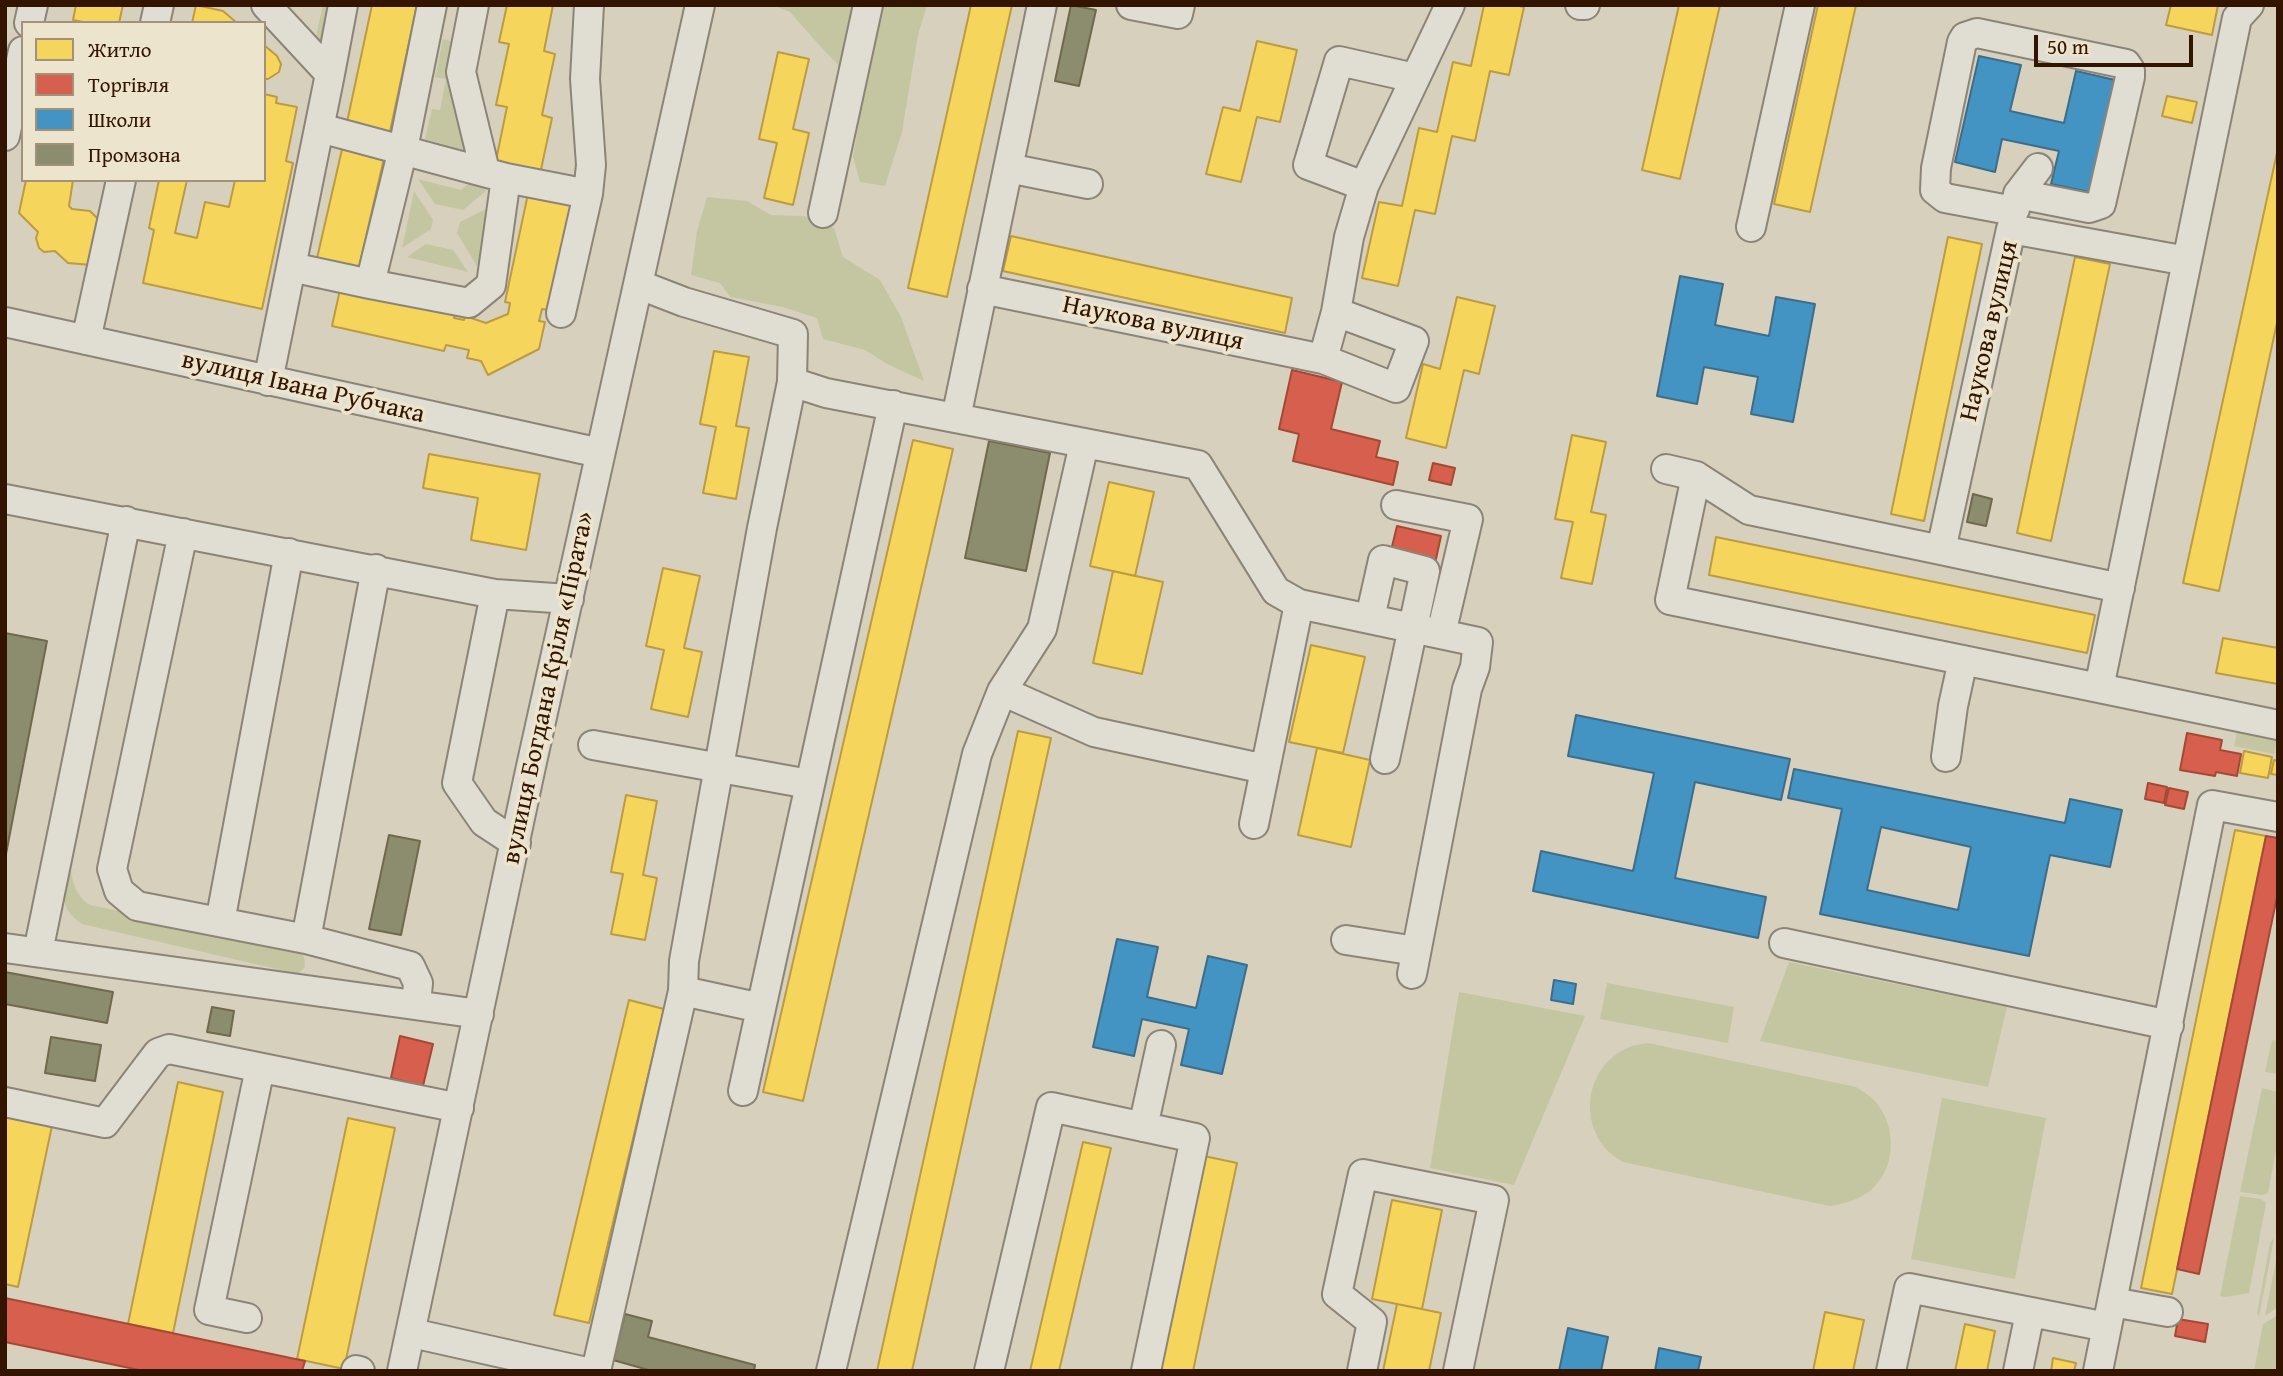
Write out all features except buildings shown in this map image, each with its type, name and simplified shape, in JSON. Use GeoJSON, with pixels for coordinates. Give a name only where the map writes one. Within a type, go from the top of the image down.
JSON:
{"type":"FeatureCollection","features":[{"type":"Feature","properties":{"kind":"street"},"geometry":{"type":"LineString","coordinates":[[267,5],[330,74]]}},
{"type":"Feature","properties":{"kind":"street"},"geometry":{"type":"LineString","coordinates":[[268,380],[344,5]]}},
{"type":"Feature","properties":{"kind":"street"},"geometry":{"type":"LineString","coordinates":[[370,284],[403,149],[432,5]]}},
{"type":"Feature","properties":{"kind":"street"},"geometry":{"type":"LineString","coordinates":[[291,267],[469,303],[491,285],[495,175],[461,72],[474,5]]}},
{"type":"Feature","properties":{"kind":"street"},"geometry":{"type":"LineString","coordinates":[[561,313],[592,165],[585,79],[589,5]]}},
{"type":"Feature","properties":{"kind":"street","name":"вулиця Богдана Кріля «Пірата»"},"geometry":{"type":"LineString","coordinates":[[402,1371],[600,453],[640,285],[700,5]]}},
{"type":"Feature","properties":{"kind":"street"},"geometry":{"type":"LineString","coordinates":[[822,213],[868,5]]}},
{"type":"Feature","properties":{"kind":"street"},"geometry":{"type":"LineString","coordinates":[[956,418],[1042,5]]}},
{"type":"Feature","properties":{"kind":"street"},"geometry":{"type":"LineString","coordinates":[[1131,5],[1178,14],[1180,5]]}},
{"type":"Feature","properties":{"kind":"street"},"geometry":{"type":"LineString","coordinates":[[1323,359],[1336,312],[1349,237],[1364,186],[1450,5]]}},
{"type":"Feature","properties":{"kind":"street"},"geometry":{"type":"LineString","coordinates":[[1751,227],[1800,5]]}},
{"type":"Feature","properties":{"kind":"street"},"geometry":{"type":"LineString","coordinates":[[2099,688],[2237,18],[2249,5]]}},
{"type":"Feature","properties":{"kind":"street"},"geometry":{"type":"LineString","coordinates":[[1977,33],[2126,64],[2130,77],[2101,204],[2096,208],[2014,211],[1945,198],[1935,190],[1936,168],[1965,37],[1977,33]]}},
{"type":"Feature","properties":{"kind":"street"},"geometry":{"type":"LineString","coordinates":[[5,136],[21,59]]}},
{"type":"Feature","properties":{"kind":"street"},"geometry":{"type":"LineString","coordinates":[[1364,186],[1308,165],[1339,61],[1415,78]]}},
{"type":"Feature","properties":{"kind":"street"},"geometry":{"type":"LineString","coordinates":[[320,128],[495,175],[588,194]]}},
{"type":"Feature","properties":{"kind":"street"},"geometry":{"type":"LineString","coordinates":[[1008,168],[1088,184]]}},
{"type":"Feature","properties":{"kind":"street"},"geometry":{"type":"LineString","coordinates":[[2014,211],[2038,168]]}},
{"type":"Feature","properties":{"kind":"street"},"geometry":{"type":"LineString","coordinates":[[86,340],[121,182]]}},
{"type":"Feature","properties":{"kind":"street","name":"Наукова вулиця"},"geometry":{"type":"LineString","coordinates":[[1941,550],[2014,211],[2187,261]]}},
{"type":"Feature","properties":{"kind":"street"},"geometry":{"type":"LineString","coordinates":[[596,1371],[683,991],[684,961],[762,528],[792,382],[793,334],[684,302],[640,285]]}},
{"type":"Feature","properties":{"kind":"street","name":"Наукова вулиця"},"geometry":{"type":"LineString","coordinates":[[982,289],[1323,359],[1396,388],[1414,341],[1336,312]]}},
{"type":"Feature","properties":{"kind":"street","name":"вулиця Івана Рубчака"},"geometry":{"type":"LineString","coordinates":[[5,322],[600,453]]}},
{"type":"Feature","properties":{"kind":"street"},"geometry":{"type":"LineString","coordinates":[[792,382],[826,393],[956,418],[1023,440],[1084,444],[1198,465],[1276,591],[1299,604],[1478,642],[1414,962],[1346,940]]}},
{"type":"Feature","properties":{"kind":"street"},"geometry":{"type":"LineString","coordinates":[[743,1091],[893,405]]}},
{"type":"Feature","properties":{"kind":"street"},"geometry":{"type":"LineString","coordinates":[[831,1371],[977,754],[1002,691],[1042,629],[1084,444]]}},
{"type":"Feature","properties":{"kind":"street"},"geometry":{"type":"LineString","coordinates":[[1666,469],[1696,476],[1749,510],[2120,588]]}},
{"type":"Feature","properties":{"kind":"street"},"geometry":{"type":"LineString","coordinates":[[1696,476],[1670,600],[2278,725]]}},
{"type":"Feature","properties":{"kind":"street"},"geometry":{"type":"LineString","coordinates":[[5,499],[495,594],[569,599]]}},
{"type":"Feature","properties":{"kind":"street"},"geometry":{"type":"LineString","coordinates":[[1396,505],[1468,519],[1441,634]]}},
{"type":"Feature","properties":{"kind":"street"},"geometry":{"type":"LineString","coordinates":[[38,952],[126,521]]}},
{"type":"Feature","properties":{"kind":"street"},"geometry":{"type":"LineString","coordinates":[[183,533],[112,869],[119,891],[137,906],[306,939],[410,966],[418,983],[416,1005]]}},
{"type":"Feature","properties":{"kind":"street"},"geometry":{"type":"LineString","coordinates":[[220,922],[289,553]]}},
{"type":"Feature","properties":{"kind":"street"},"geometry":{"type":"LineString","coordinates":[[1370,618],[1383,560],[1424,571],[1385,759]]}},
{"type":"Feature","properties":{"kind":"street"},"geometry":{"type":"LineString","coordinates":[[306,939],[376,569]]}},
{"type":"Feature","properties":{"kind":"street"},"geometry":{"type":"LineString","coordinates":[[495,594],[457,783],[484,822],[516,843]]}},
{"type":"Feature","properties":{"kind":"street"},"geometry":{"type":"LineString","coordinates":[[1254,824],[1299,604]]}},
{"type":"Feature","properties":{"kind":"street"},"geometry":{"type":"LineString","coordinates":[[1946,757],[1963,660]]}},
{"type":"Feature","properties":{"kind":"street"},"geometry":{"type":"LineString","coordinates":[[1002,691],[1094,732],[1265,769]]}},
{"type":"Feature","properties":{"kind":"street"},"geometry":{"type":"LineString","coordinates":[[593,745],[809,784]]}},
{"type":"Feature","properties":{"kind":"street"},"geometry":{"type":"LineString","coordinates":[[2098,1371],[2212,805],[2278,817]]}},
{"type":"Feature","properties":{"kind":"street"},"geometry":{"type":"LineString","coordinates":[[1784,943],[2169,1025]]}},
{"type":"Feature","properties":{"kind":"street"},"geometry":{"type":"LineString","coordinates":[[5,948],[479,1014]]}},
{"type":"Feature","properties":{"kind":"street"},"geometry":{"type":"LineString","coordinates":[[683,991],[761,1008]]}},
{"type":"Feature","properties":{"kind":"street"},"geometry":{"type":"LineString","coordinates":[[1143,1127],[1161,1045]]}},
{"type":"Feature","properties":{"kind":"street"},"geometry":{"type":"LineString","coordinates":[[5,1102],[105,1123],[158,1053],[169,1049],[459,1108]]}},
{"type":"Feature","properties":{"kind":"street"},"geometry":{"type":"LineString","coordinates":[[247,1318],[209,1310],[260,1068]]}},
{"type":"Feature","properties":{"kind":"street"},"geometry":{"type":"LineString","coordinates":[[989,1371],[1051,1107],[1195,1138],[1146,1371]]}},
{"type":"Feature","properties":{"kind":"street"},"geometry":{"type":"LineString","coordinates":[[1362,1371],[1372,1322],[1337,1294],[1363,1174],[1494,1200],[1458,1371]]}},
{"type":"Feature","properties":{"kind":"street"},"geometry":{"type":"LineString","coordinates":[[1891,1371],[1909,1288],[2030,1313],[2109,1315],[2168,1312]]}},
{"type":"Feature","properties":{"kind":"street"},"geometry":{"type":"LineString","coordinates":[[2018,1371],[2030,1313]]}},
{"type":"Feature","properties":{"kind":"street"},"geometry":{"type":"LineString","coordinates":[[412,1333],[582,1371]]}},
{"type":"Feature","properties":{"kind":"green space"},"geometry":{"type":"Polygon","coordinates":[[[323,5],[339,5],[328,59],[312,55],[323,5]]]}},
{"type":"Feature","properties":{"kind":"green space"},"geometry":{"type":"Polygon","coordinates":[[[772,5],[927,5],[918,35],[902,132],[885,186],[860,182],[853,157],[864,92],[790,12],[772,5]]]}},
{"type":"Feature","properties":{"kind":"green space"},"geometry":{"type":"Polygon","coordinates":[[[454,35],[471,152],[425,139],[432,109],[440,110],[446,79],[435,77],[443,39],[453,42],[454,35]]]}},
{"type":"Feature","properties":{"kind":"green space"},"geometry":{"type":"Polygon","coordinates":[[[418,179],[461,190],[471,181],[481,183],[486,191],[463,210],[435,204],[418,179]]]}},
{"type":"Feature","properties":{"kind":"green space"},"geometry":{"type":"Polygon","coordinates":[[[414,191],[433,220],[431,229],[402,248],[414,191]]]}},
{"type":"Feature","properties":{"kind":"green space"},"geometry":{"type":"Polygon","coordinates":[[[707,197],[747,201],[771,215],[804,216],[834,228],[843,257],[880,280],[901,317],[924,381],[887,364],[865,350],[823,339],[817,318],[783,307],[730,297],[720,283],[691,275],[697,231],[707,197]]]}},
{"type":"Feature","properties":{"kind":"green space"},"geometry":{"type":"Polygon","coordinates":[[[490,207],[478,268],[457,233],[460,222],[490,207]]]}},
{"type":"Feature","properties":{"kind":"green space"},"geometry":{"type":"Polygon","coordinates":[[[426,244],[453,250],[468,272],[407,257],[426,244]]]}},
{"type":"Feature","properties":{"kind":"green space"},"geometry":{"type":"Polygon","coordinates":[[[2238,727],[2278,734],[2274,754],[2234,746],[2238,727]]]}},
{"type":"Feature","properties":{"kind":"green space"},"geometry":{"type":"Polygon","coordinates":[[[70,863],[78,892],[90,905],[289,947],[302,953],[305,967],[298,974],[82,924],[68,911],[65,904],[64,889],[70,863]]]}},
{"type":"Feature","properties":{"kind":"green space"},"geometry":{"type":"Polygon","coordinates":[[[1789,962],[2007,1007],[1988,1087],[1760,1041],[1789,962]]]}},
{"type":"Feature","properties":{"kind":"green space"},"geometry":{"type":"Polygon","coordinates":[[[1607,983],[1734,1007],[1728,1043],[1600,1019],[1607,983]]]}},
{"type":"Feature","properties":{"kind":"green space"},"geometry":{"type":"Polygon","coordinates":[[[1459,992],[1585,1016],[1514,1185],[1430,1168],[1459,992]]]}},
{"type":"Feature","properties":{"kind":"green space"},"geometry":{"type":"Polygon","coordinates":[[[2272,1040],[2278,1041],[2278,1074],[2265,1072],[2272,1040]]]}},
{"type":"Feature","properties":{"kind":"green space"},"geometry":{"type":"Polygon","coordinates":[[[1648,1043],[1856,1087],[1874,1100],[1887,1123],[1891,1148],[1884,1173],[1877,1184],[1863,1196],[1830,1206],[1623,1162],[1608,1151],[1597,1136],[1590,1108],[1591,1093],[1603,1067],[1614,1056],[1630,1047],[1648,1043]]]}},
{"type":"Feature","properties":{"kind":"green space"},"geometry":{"type":"Polygon","coordinates":[[[2262,1088],[2278,1092],[2278,1139],[2268,1193],[2262,1195],[2240,1192],[2262,1088]]]}},
{"type":"Feature","properties":{"kind":"green space"},"geometry":{"type":"Polygon","coordinates":[[[1942,1098],[2046,1118],[2015,1279],[1911,1259],[1942,1098]]]}},
{"type":"Feature","properties":{"kind":"green space"},"geometry":{"type":"Polygon","coordinates":[[[2240,1196],[2261,1199],[2266,1203],[2249,1293],[2220,1296],[2240,1196]]]}},
{"type":"Feature","properties":{"kind":"green space"},"geometry":{"type":"Polygon","coordinates":[[[2274,1238],[2259,1317],[2257,1313],[2270,1243],[2274,1238]]]}},
{"type":"Feature","properties":{"kind":"green space"},"geometry":{"type":"Polygon","coordinates":[[[2278,1251],[2278,1307],[2265,1316],[2278,1251]]]}},
{"type":"Feature","properties":{"kind":"green space"},"geometry":{"type":"Polygon","coordinates":[[[2278,1315],[2278,1371],[2254,1371],[2263,1324],[2278,1315]]]}}]}
